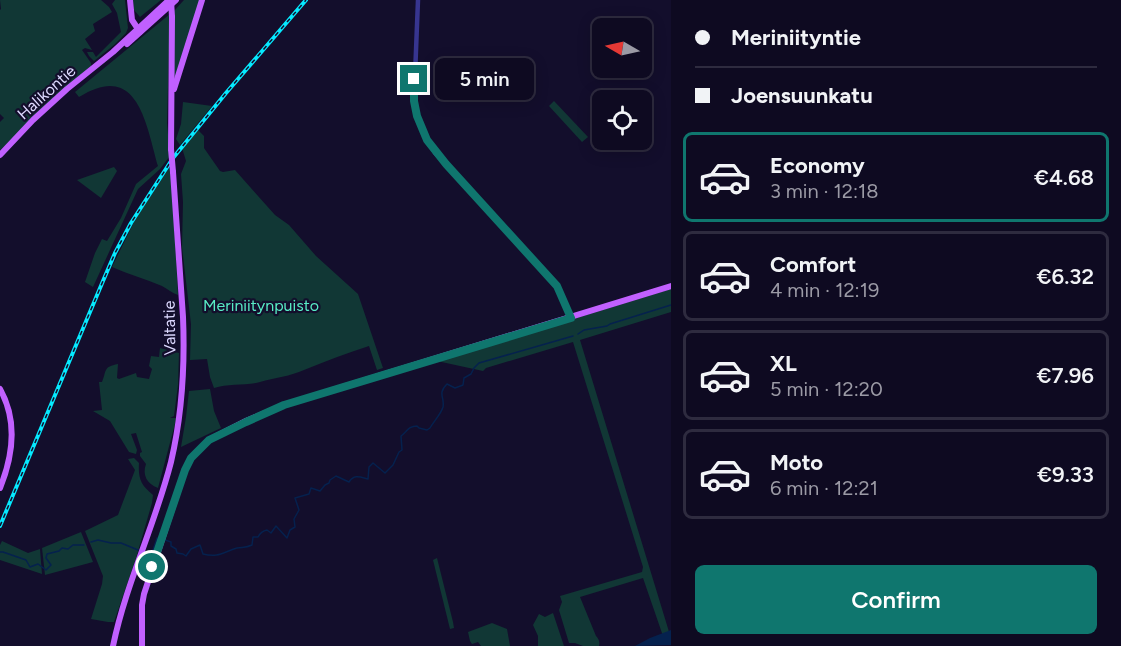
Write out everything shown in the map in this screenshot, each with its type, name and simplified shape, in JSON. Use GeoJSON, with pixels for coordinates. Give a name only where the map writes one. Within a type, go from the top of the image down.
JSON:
{"type":"FeatureCollection","features":[{"type":"Feature","properties":{"kind":"main road"},"geometry":{"type":"LineString","coordinates":[[130,0],[131,12],[139,28],[170,0]]}},
{"type":"Feature","properties":{"kind":"main road","name":"Valtatie"},"geometry":{"type":"LineString","coordinates":[[113,646],[122,611],[171,463],[182,397],[184,341],[171,149],[172,17],[170,0]]}},
{"type":"Feature","properties":{"kind":"main road","name":"Halikontie"},"geometry":{"type":"LineString","coordinates":[[0,155],[67,88],[139,28],[169,8],[176,0]]}},
{"type":"Feature","properties":{"kind":"main road"},"geometry":{"type":"LineString","coordinates":[[171,107],[175,85],[202,0]]}},
{"type":"Feature","properties":{"kind":"main road"},"geometry":{"type":"LineString","coordinates":[[142,646],[142,605],[146,586],[185,470],[191,458],[209,440],[284,405],[671,286]]}},
{"type":"Feature","properties":{"kind":"main road"},"geometry":{"type":"LineString","coordinates":[[0,390],[10,415],[12,437],[8,466],[0,488]]}},
{"type":"Feature","properties":{"kind":"street"},"geometry":{"type":"LineString","coordinates":[[418,0],[414,95],[417,116],[423,132],[435,153],[557,286],[571,318]]}},
{"type":"Feature","properties":{"kind":"green space"},"geometry":{"type":"Polygon","coordinates":[[[0,0],[101,0],[112,12],[93,24],[95,31],[85,39],[92,50],[85,48],[82,50],[91,63],[91,67],[0,150],[0,122],[4,118],[0,114],[0,0]]]}},
{"type":"Feature","properties":{"kind":"green space"},"geometry":{"type":"Polygon","coordinates":[[[115,0],[125,0],[128,28],[114,45],[94,61],[87,52],[93,52],[96,57],[121,32],[117,13],[112,4],[115,0]]]}},
{"type":"Feature","properties":{"kind":"green space"},"geometry":{"type":"Polygon","coordinates":[[[133,0],[161,0],[140,17],[134,10],[133,0]]]}},
{"type":"Feature","properties":{"kind":"green space"},"geometry":{"type":"Polygon","coordinates":[[[184,0],[200,0],[174,82],[174,11],[184,0]]]}},
{"type":"Feature","properties":{"kind":"green space"},"geometry":{"type":"Polygon","coordinates":[[[170,14],[167,123],[170,156],[160,169],[138,189],[93,287],[85,282],[102,239],[107,241],[121,218],[136,184],[158,166],[143,116],[127,91],[115,86],[99,88],[79,97],[75,92],[170,14]]]}},
{"type":"Feature","properties":{"kind":"green space"},"geometry":{"type":"Polygon","coordinates":[[[554,101],[588,137],[582,142],[549,106],[554,101]]]}},
{"type":"Feature","properties":{"kind":"green space"},"geometry":{"type":"Polygon","coordinates":[[[183,102],[212,106],[180,145],[176,139],[181,124],[183,102]]]}},
{"type":"Feature","properties":{"kind":"green space","name":"Meriniitynpuisto"},"geometry":{"type":"Polygon","coordinates":[[[198,130],[204,136],[204,148],[220,171],[235,170],[275,215],[289,225],[316,256],[358,294],[383,368],[377,370],[369,346],[288,375],[254,383],[214,388],[207,359],[190,360],[191,324],[182,247],[181,174],[186,161],[182,148],[198,130]]]}},
{"type":"Feature","properties":{"kind":"green space"},"geometry":{"type":"Polygon","coordinates":[[[171,165],[178,295],[162,286],[112,267],[135,220],[171,165]]]}},
{"type":"Feature","properties":{"kind":"green space"},"geometry":{"type":"Polygon","coordinates":[[[114,167],[117,171],[101,198],[77,180],[114,167]]]}},
{"type":"Feature","properties":{"kind":"green space"},"geometry":{"type":"Polygon","coordinates":[[[671,289],[671,312],[580,340],[670,635],[663,636],[643,578],[580,597],[599,641],[599,646],[569,643],[559,610],[562,602],[560,596],[642,572],[643,567],[573,342],[486,368],[483,371],[437,361],[671,289]]]}},
{"type":"Feature","properties":{"kind":"green space"},"geometry":{"type":"Polygon","coordinates":[[[160,348],[179,353],[174,416],[170,418],[176,418],[176,420],[158,488],[146,479],[146,464],[140,456],[142,452],[136,433],[131,434],[137,450],[136,454],[129,452],[110,421],[93,411],[102,410],[99,382],[102,382],[108,368],[118,364],[117,378],[119,379],[136,373],[137,377],[149,379],[152,369],[149,366],[151,356],[159,357],[160,348]]]}},
{"type":"Feature","properties":{"kind":"green space"},"geometry":{"type":"Polygon","coordinates":[[[210,389],[214,411],[221,428],[181,447],[189,391],[210,389]]]}},
{"type":"Feature","properties":{"kind":"green space"},"geometry":{"type":"Polygon","coordinates":[[[134,458],[139,463],[141,481],[153,495],[152,503],[114,622],[91,619],[103,576],[85,531],[118,515],[135,470],[128,459],[134,458]]]}},
{"type":"Feature","properties":{"kind":"green space"},"geometry":{"type":"Polygon","coordinates":[[[81,532],[93,562],[45,575],[42,548],[81,532]]]}},
{"type":"Feature","properties":{"kind":"green space"},"geometry":{"type":"Polygon","coordinates":[[[2,541],[28,553],[40,549],[42,574],[0,560],[2,541]]]}},
{"type":"Feature","properties":{"kind":"green space"},"geometry":{"type":"Polygon","coordinates":[[[437,558],[453,622],[454,628],[450,629],[433,560],[437,558]]]}},
{"type":"Feature","properties":{"kind":"green space"},"geometry":{"type":"Polygon","coordinates":[[[553,613],[564,646],[538,646],[538,636],[533,625],[539,614],[545,617],[553,613]]]}},
{"type":"Feature","properties":{"kind":"green space"},"geometry":{"type":"Polygon","coordinates":[[[492,623],[507,629],[510,646],[481,646],[478,642],[472,644],[468,632],[492,623]]]}},
{"type":"Feature","properties":{"kind":"water"},"geometry":{"type":"Polygon","coordinates":[[[671,630],[671,645],[635,646],[650,638],[671,630]]]}},
{"type":"Feature","properties":{"kind":"waterway"},"geometry":{"type":"LineString","coordinates":[[578,334],[584,330],[607,326],[671,305]]}},
{"type":"Feature","properties":{"kind":"waterway"},"geometry":{"type":"LineString","coordinates":[[165,540],[171,542],[171,546],[176,549],[177,553],[186,556],[191,549],[200,545],[203,554],[213,555],[248,547],[252,545],[253,537],[258,537],[261,532],[267,530],[271,533],[276,526],[287,538],[290,530],[295,527],[294,519],[299,510],[295,498],[309,494],[311,488],[320,491],[336,476],[349,482],[355,477],[368,479],[369,467],[373,463],[385,473],[402,450],[401,436],[414,426],[427,430],[430,428],[442,410],[442,393],[447,384],[455,388],[463,385],[464,378],[471,374],[479,363],[573,336]]}},
{"type":"Feature","properties":{"kind":"waterway"},"geometry":{"type":"LineString","coordinates":[[150,554],[157,538]]}},
{"type":"Feature","properties":{"kind":"waterway"},"geometry":{"type":"LineString","coordinates":[[91,542],[98,540],[121,543],[138,550]]}},
{"type":"Feature","properties":{"kind":"waterway"},"geometry":{"type":"LineString","coordinates":[[0,552],[26,560],[30,567],[38,564],[46,570],[51,565],[46,558],[47,554],[62,548],[68,549],[73,545],[84,545]]}},
{"type":"Feature","properties":{"kind":"railway"},"geometry":{"type":"LineString","coordinates":[[0,526],[115,253],[131,223],[173,158],[306,0]]}},
{"type":"Feature","properties":{"kind":"route"},"geometry":{"type":"LineString","coordinates":[[152,567],[185,470],[191,458],[209,440],[284,405],[571,318],[557,286],[435,153],[417,116],[414,79]]}}]}
